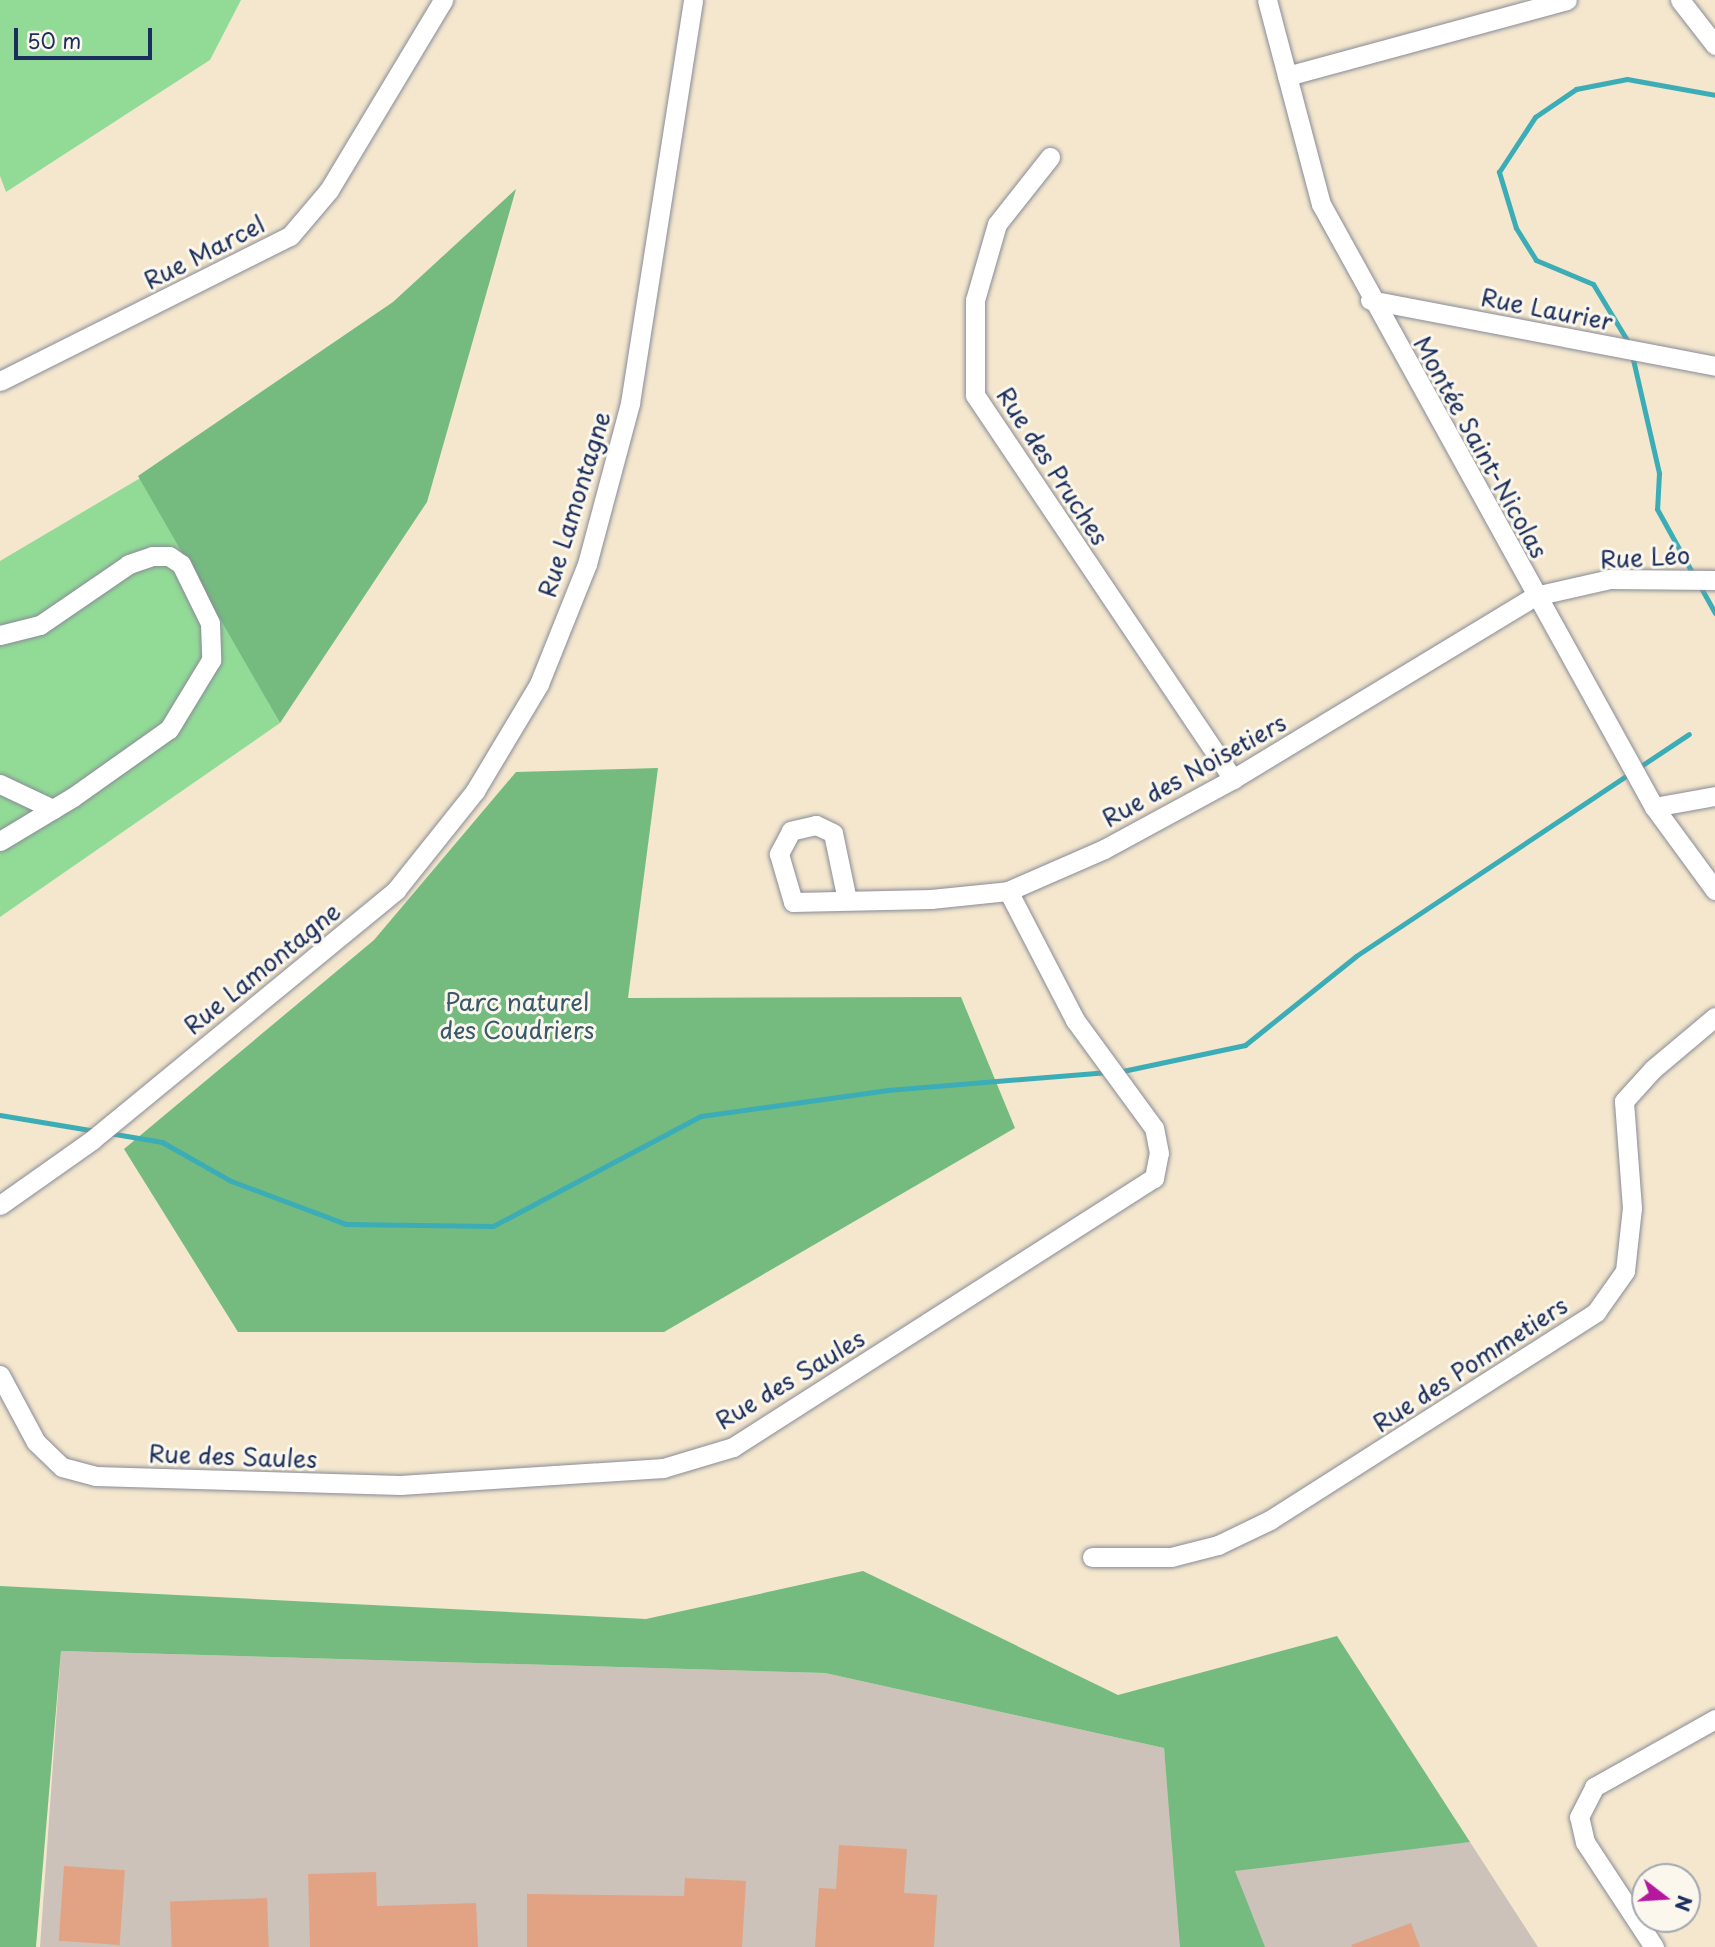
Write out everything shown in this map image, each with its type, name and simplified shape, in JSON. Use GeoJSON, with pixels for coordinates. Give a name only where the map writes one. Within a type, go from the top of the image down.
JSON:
{"type":"FeatureCollection","features":[{"type":"Feature","properties":{"kind":"street","name":"Rue Marcel"},"geometry":{"type":"LineString","coordinates":[[0,381],[290,236],[328,190],[443,0]]}},
{"type":"Feature","properties":{"kind":"street","name":"Rue Lamontagne"},"geometry":{"type":"LineString","coordinates":[[0,1205],[92,1140],[396,890],[475,791],[539,684],[587,564],[630,403],[692,0]]}},
{"type":"Feature","properties":{"kind":"street","name":"Montée Saint-Nicolas"},"geometry":{"type":"LineString","coordinates":[[1267,0],[1321,204],[1370,300],[1654,807],[1715,890]]}},
{"type":"Feature","properties":{"kind":"street"},"geometry":{"type":"LineString","coordinates":[[1287,76],[1567,0]]}},
{"type":"Feature","properties":{"kind":"street"},"geometry":{"type":"LineString","coordinates":[[1680,0],[1715,45]]}},
{"type":"Feature","properties":{"kind":"street","name":"Rue des Pruches"},"geometry":{"type":"LineString","coordinates":[[1050,157],[997,224],[975,300],[975,395],[1233,779]]}},
{"type":"Feature","properties":{"kind":"street","name":"Rue Laurier"},"geometry":{"type":"LineString","coordinates":[[1370,300],[1715,366]]}},
{"type":"Feature","properties":{"kind":"street"},"geometry":{"type":"LineString","coordinates":[[0,635],[40,625],[128,565],[152,555],[169,556],[181,564],[210,623],[211,660],[169,729],[53,809],[0,841]]}},
{"type":"Feature","properties":{"kind":"street","name":"Rue Léo"},"geometry":{"type":"LineString","coordinates":[[1535,596],[1610,579],[1715,580]]}},
{"type":"Feature","properties":{"kind":"street","name":"Rue des Noisetiers"},"geometry":{"type":"LineString","coordinates":[[847,900],[833,833],[816,825],[791,831],[779,854],[793,902],[931,899],[1009,891],[1104,849],[1233,779],[1535,596]]}},
{"type":"Feature","properties":{"kind":"street"},"geometry":{"type":"LineString","coordinates":[[0,784],[53,809]]}},
{"type":"Feature","properties":{"kind":"street"},"geometry":{"type":"LineString","coordinates":[[1654,807],[1715,796]]}},
{"type":"Feature","properties":{"kind":"street","name":"Rue des Saules"},"geometry":{"type":"LineString","coordinates":[[0,1375],[36,1442],[62,1466],[95,1476],[400,1485],[663,1468],[733,1447],[1154,1178],[1160,1153],[1154,1128],[1075,1020],[1009,891]]}},
{"type":"Feature","properties":{"kind":"street","name":"Rue des Pommetiers"},"geometry":{"type":"LineString","coordinates":[[1092,1557],[1171,1557],[1218,1545],[1281,1513],[1596,1312],[1625,1271],[1633,1208],[1624,1101],[1653,1069],[1715,1017]]}},
{"type":"Feature","properties":{"kind":"street"},"geometry":{"type":"LineString","coordinates":[[1654,1947],[1585,1842],[1579,1818],[1594,1787],[1715,1719]]}},
{"type":"Feature","properties":{"kind":"shaded area"},"geometry":{"type":"Polygon","coordinates":[[[61,1651],[825,1673],[1164,1748],[1175,1866],[1470,1842],[1538,1947],[40,1947],[61,1651]]]}},
{"type":"Feature","properties":{"kind":"green space"},"geometry":{"type":"Polygon","coordinates":[[[0,0],[241,0],[210,60],[6,192],[0,176],[0,0]]]}},
{"type":"Feature","properties":{"kind":"green space"},"geometry":{"type":"Polygon","coordinates":[[[516,189],[427,502],[280,723],[138,476],[393,302],[516,189]]]}},
{"type":"Feature","properties":{"kind":"green space"},"geometry":{"type":"Polygon","coordinates":[[[142,477],[280,723],[0,917],[0,561],[142,477]]]}},
{"type":"Feature","properties":{"kind":"green space","name":"Parc naturel des Coudriers"},"geometry":{"type":"Polygon","coordinates":[[[658,768],[628,998],[961,997],[1015,1128],[664,1332],[238,1332],[124,1149],[374,940],[516,772],[658,768]]]}},
{"type":"Feature","properties":{"kind":"green space"},"geometry":{"type":"Polygon","coordinates":[[[863,1571],[1118,1695],[1337,1636],[1470,1842],[1235,1871],[1265,1947],[1180,1947],[1164,1748],[825,1673],[61,1651],[36,1947],[0,1947],[0,1586],[646,1619],[863,1571]]]}},
{"type":"Feature","properties":{"kind":"building"},"geometry":{"type":"Polygon","coordinates":[[[839,1845],[907,1849],[904,1893],[937,1895],[934,1947],[815,1947],[819,1888],[836,1889],[839,1845]]]}},
{"type":"Feature","properties":{"kind":"building"},"geometry":{"type":"Polygon","coordinates":[[[64,1866],[125,1870],[120,1945],[59,1941],[64,1866]]]}},
{"type":"Feature","properties":{"kind":"building"},"geometry":{"type":"Polygon","coordinates":[[[376,1872],[377,1906],[476,1903],[478,1947],[310,1947],[308,1874],[376,1872]]]}},
{"type":"Feature","properties":{"kind":"building"},"geometry":{"type":"Polygon","coordinates":[[[685,1878],[746,1881],[742,1947],[527,1947],[527,1894],[684,1896],[685,1878]]]}},
{"type":"Feature","properties":{"kind":"building"},"geometry":{"type":"Polygon","coordinates":[[[267,1898],[269,1947],[172,1947],[170,1901],[267,1898]]]}},
{"type":"Feature","properties":{"kind":"building"},"geometry":{"type":"Polygon","coordinates":[[[1411,1923],[1420,1947],[1351,1945],[1411,1923]]]}},
{"type":"Feature","properties":{"kind":"waterway"},"geometry":{"type":"LineString","coordinates":[[1630,345],[1593,284],[1536,260],[1516,228],[1499,172],[1535,117],[1576,89],[1627,79],[1715,95]]}},
{"type":"Feature","properties":{"kind":"waterway"},"geometry":{"type":"LineString","coordinates":[[1632,355],[1659,473],[1657,509],[1693,574]]}},
{"type":"Feature","properties":{"kind":"waterway"},"geometry":{"type":"LineString","coordinates":[[1700,586],[1715,613]]}},
{"type":"Feature","properties":{"kind":"waterway"},"geometry":{"type":"LineString","coordinates":[[1118,1072],[1245,1045],[1356,956],[1689,734]]}},
{"type":"Feature","properties":{"kind":"waterway"},"geometry":{"type":"LineString","coordinates":[[109,1133],[162,1142],[231,1181],[346,1224],[493,1226],[701,1116],[888,1090],[1108,1072]]}},
{"type":"Feature","properties":{"kind":"waterway"},"geometry":{"type":"LineString","coordinates":[[0,1115],[96,1131]]}}]}
